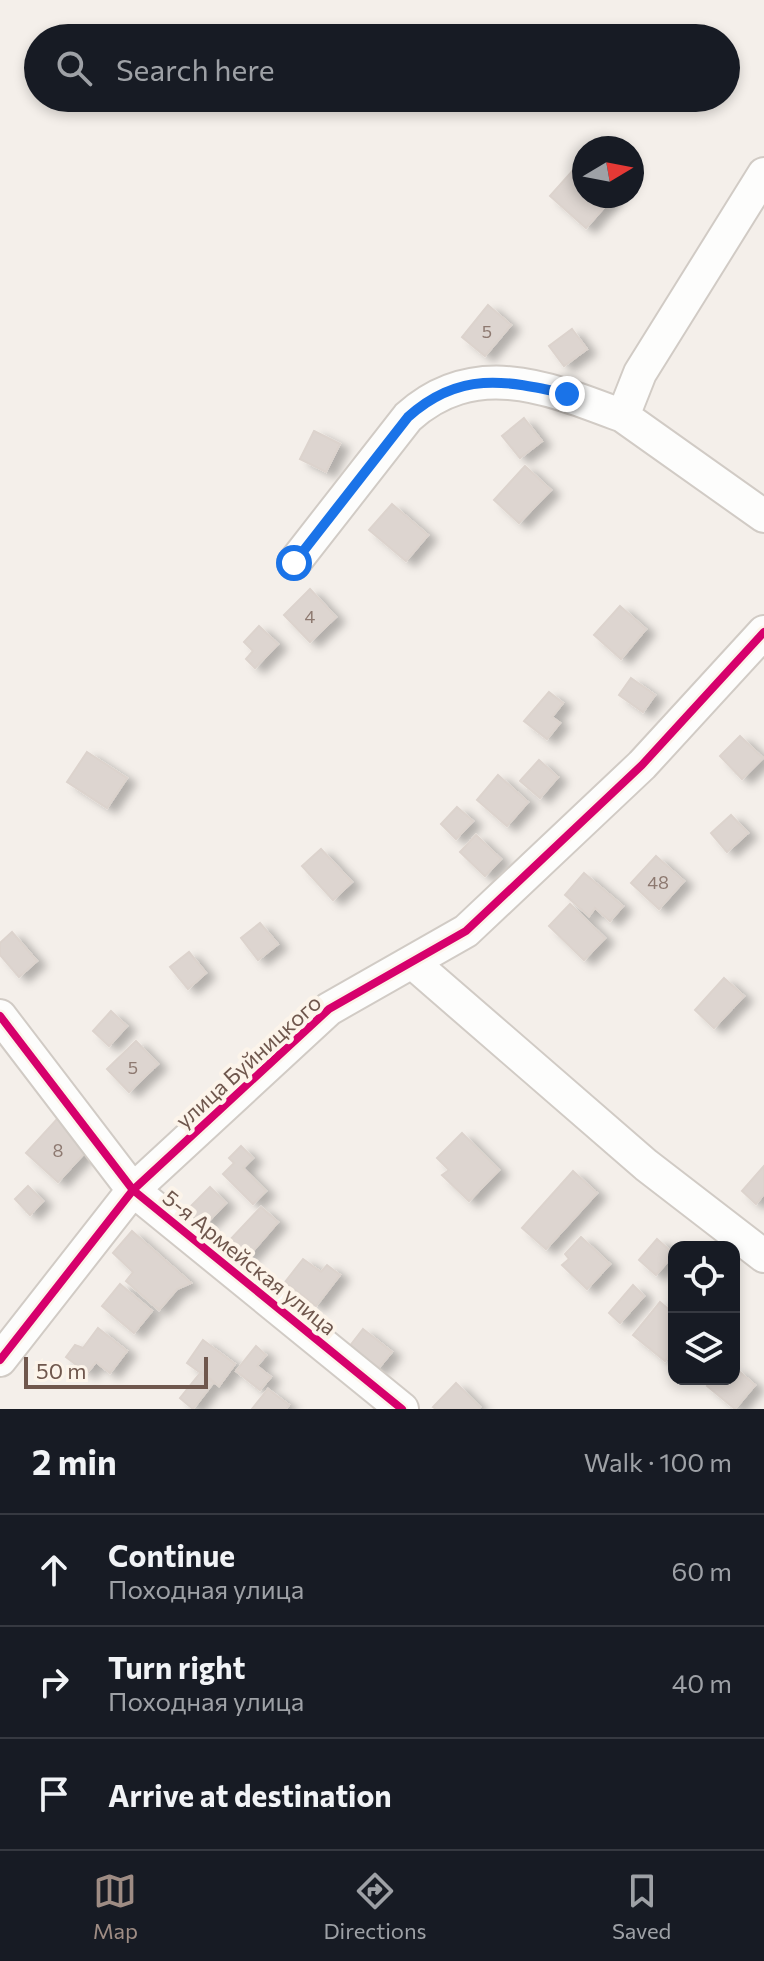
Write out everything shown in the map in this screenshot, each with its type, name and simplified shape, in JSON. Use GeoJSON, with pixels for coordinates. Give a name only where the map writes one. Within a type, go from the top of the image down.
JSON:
{"type":"FeatureCollection","features":[{"type":"Feature","properties":{"kind":"street"},"geometry":{"type":"LineString","coordinates":[[623,416],[640,373],[764,174]]}},
{"type":"Feature","properties":{"kind":"street"},"geometry":{"type":"LineString","coordinates":[[294,563],[408,417],[428,399],[453,388],[484,383],[523,384],[567,394],[623,416],[764,516]]}},
{"type":"Feature","properties":{"kind":"street","name":"улица Буйницкого"},"geometry":{"type":"LineString","coordinates":[[0,1360],[133,1190],[329,1009],[466,931],[642,765],[764,632]]}},
{"type":"Feature","properties":{"kind":"street"},"geometry":{"type":"LineString","coordinates":[[412,962],[646,1165],[764,1256]]}},
{"type":"Feature","properties":{"kind":"street","name":"5-я Армейская улица"},"geometry":{"type":"LineString","coordinates":[[0,1016],[133,1190],[402,1409]]}},
{"type":"Feature","properties":{"kind":"building"},"geometry":{"type":"Polygon","coordinates":[[[572,171],[572,208],[604,208],[586,228],[550,196],[572,171]]]}},
{"type":"Feature","properties":{"kind":"building"},"geometry":{"type":"Polygon","coordinates":[[[488,305],[511,325],[485,356],[462,337],[488,305]]]}},
{"type":"Feature","properties":{"kind":"building"},"geometry":{"type":"Polygon","coordinates":[[[572,329],[587,349],[564,366],[549,346],[572,329]]]}},
{"type":"Feature","properties":{"kind":"building"},"geometry":{"type":"Polygon","coordinates":[[[524,418],[542,441],[520,458],[502,436],[524,418]]]}},
{"type":"Feature","properties":{"kind":"building"},"geometry":{"type":"Polygon","coordinates":[[[314,431],[340,444],[326,472],[300,459],[314,431]]]}},
{"type":"Feature","properties":{"kind":"building"},"geometry":{"type":"Polygon","coordinates":[[[525,466],[551,490],[519,523],[494,500],[525,466]]]}},
{"type":"Feature","properties":{"kind":"building"},"geometry":{"type":"Polygon","coordinates":[[[392,504],[428,535],[406,561],[369,530],[392,504]]]}},
{"type":"Feature","properties":{"kind":"building"},"geometry":{"type":"Polygon","coordinates":[[[310,589],[336,617],[310,642],[284,615],[310,589]]]}},
{"type":"Feature","properties":{"kind":"building"},"geometry":{"type":"Polygon","coordinates":[[[620,606],[646,629],[621,659],[594,635],[620,606]]]}},
{"type":"Feature","properties":{"kind":"building"},"geometry":{"type":"Polygon","coordinates":[[[259,626],[278,644],[255,668],[246,659],[253,651],[244,642],[259,626]]]}},
{"type":"Feature","properties":{"kind":"building"},"geometry":{"type":"Polygon","coordinates":[[[631,678],[655,695],[643,712],[619,695],[631,678]]]}},
{"type":"Feature","properties":{"kind":"building"},"geometry":{"type":"Polygon","coordinates":[[[549,692],[563,703],[552,717],[560,723],[547,739],[524,721],[549,692]]]}},
{"type":"Feature","properties":{"kind":"building"},"geometry":{"type":"Polygon","coordinates":[[[740,736],[763,758],[742,779],[720,756],[740,736]]]}},
{"type":"Feature","properties":{"kind":"building"},"geometry":{"type":"Polygon","coordinates":[[[87,752],[127,778],[107,808],[67,782],[87,752]]]}},
{"type":"Feature","properties":{"kind":"building"},"geometry":{"type":"Polygon","coordinates":[[[539,760],[558,777],[540,798],[520,781],[539,760]]]}},
{"type":"Feature","properties":{"kind":"building"},"geometry":{"type":"Polygon","coordinates":[[[498,775],[528,802],[507,826],[477,800],[498,775]]]}},
{"type":"Feature","properties":{"kind":"building"},"geometry":{"type":"Polygon","coordinates":[[[457,807],[473,821],[456,839],[441,824],[457,807]]]}},
{"type":"Feature","properties":{"kind":"building"},"geometry":{"type":"Polygon","coordinates":[[[731,815],[748,833],[727,852],[711,833],[731,815]]]}},
{"type":"Feature","properties":{"kind":"building"},"geometry":{"type":"Polygon","coordinates":[[[476,835],[501,859],[485,876],[460,852],[476,835]]]}},
{"type":"Feature","properties":{"kind":"building"},"geometry":{"type":"Polygon","coordinates":[[[321,849],[352,882],[333,900],[302,866],[321,849]]]}},
{"type":"Feature","properties":{"kind":"building"},"geometry":{"type":"Polygon","coordinates":[[[656,856],[684,881],[659,909],[631,883],[656,856]]]}},
{"type":"Feature","properties":{"kind":"building"},"geometry":{"type":"Polygon","coordinates":[[[584,873],[623,906],[610,921],[595,908],[589,916],[565,895],[584,873]]]}},
{"type":"Feature","properties":{"kind":"building"},"geometry":{"type":"Polygon","coordinates":[[[570,904],[605,938],[584,960],[549,926],[570,904]]]}},
{"type":"Feature","properties":{"kind":"building"},"geometry":{"type":"Polygon","coordinates":[[[260,923],[278,944],[258,960],[241,938],[260,923]]]}},
{"type":"Feature","properties":{"kind":"building"},"geometry":{"type":"Polygon","coordinates":[[[12,932],[37,961],[19,977],[0,955],[0,943],[12,932]]]}},
{"type":"Feature","properties":{"kind":"building"},"geometry":{"type":"Polygon","coordinates":[[[189,952],[206,973],[188,989],[170,967],[189,952]]]}},
{"type":"Feature","properties":{"kind":"building"},"geometry":{"type":"Polygon","coordinates":[[[724,978],[744,996],[714,1028],[695,1010],[724,978]]]}},
{"type":"Feature","properties":{"kind":"building"},"geometry":{"type":"Polygon","coordinates":[[[111,1011],[127,1026],[109,1046],[93,1031],[111,1011]]]}},
{"type":"Feature","properties":{"kind":"building"},"geometry":{"type":"Polygon","coordinates":[[[136,1041],[158,1064],[129,1092],[107,1069],[136,1041]]]}},
{"type":"Feature","properties":{"kind":"building"},"geometry":{"type":"Polygon","coordinates":[[[59,1117],[90,1147],[58,1182],[26,1153],[59,1117]]]}},
{"type":"Feature","properties":{"kind":"building"},"geometry":{"type":"Polygon","coordinates":[[[462,1133],[499,1170],[469,1201],[442,1175],[449,1170],[437,1158],[462,1133]]]}},
{"type":"Feature","properties":{"kind":"building"},"geometry":{"type":"Polygon","coordinates":[[[241,1146],[253,1158],[243,1168],[266,1191],[253,1204],[223,1174],[234,1163],[229,1158],[241,1146]]]}},
{"type":"Feature","properties":{"kind":"building"},"geometry":{"type":"Polygon","coordinates":[[[764,1166],[764,1194],[756,1204],[742,1191],[764,1166]]]}},
{"type":"Feature","properties":{"kind":"building"},"geometry":{"type":"Polygon","coordinates":[[[573,1171],[597,1193],[546,1249],[522,1228],[573,1171]]]}},
{"type":"Feature","properties":{"kind":"building"},"geometry":{"type":"Polygon","coordinates":[[[28,1186],[43,1201],[30,1215],[15,1199],[28,1186]]]}},
{"type":"Feature","properties":{"kind":"building"},"geometry":{"type":"Polygon","coordinates":[[[210,1187],[226,1203],[205,1225],[188,1209],[210,1187]]]}},
{"type":"Feature","properties":{"kind":"building"},"geometry":{"type":"Polygon","coordinates":[[[261,1207],[278,1222],[246,1259],[228,1242],[261,1207]]]}},
{"type":"Feature","properties":{"kind":"building"},"geometry":{"type":"Polygon","coordinates":[[[132,1231],[191,1283],[177,1289],[159,1310],[126,1281],[133,1272],[113,1253],[132,1231]]]}},
{"type":"Feature","properties":{"kind":"building"},"geometry":{"type":"Polygon","coordinates":[[[581,1237],[610,1264],[587,1289],[562,1265],[569,1259],[565,1254],[581,1237]]]}},
{"type":"Feature","properties":{"kind":"building"},"geometry":{"type":"Polygon","coordinates":[[[657,1239],[668,1249],[668,1261],[656,1275],[639,1260],[657,1239]]]}},
{"type":"Feature","properties":{"kind":"building"},"geometry":{"type":"Polygon","coordinates":[[[303,1259],[321,1272],[327,1265],[340,1275],[316,1306],[285,1282],[303,1259]]]}},
{"type":"Feature","properties":{"kind":"building"},"geometry":{"type":"Polygon","coordinates":[[[120,1284],[152,1311],[134,1333],[102,1306],[120,1284]]]}},
{"type":"Feature","properties":{"kind":"building"},"geometry":{"type":"Polygon","coordinates":[[[633,1285],[644,1296],[620,1323],[609,1313],[633,1285]]]}},
{"type":"Feature","properties":{"kind":"building"},"geometry":{"type":"Polygon","coordinates":[[[660,1302],[668,1309],[668,1357],[665,1361],[633,1335],[660,1302]]]}},
{"type":"Feature","properties":{"kind":"building"},"geometry":{"type":"Polygon","coordinates":[[[98,1328],[127,1351],[110,1373],[96,1362],[87,1373],[66,1357],[75,1345],[83,1348],[98,1328]]]}},
{"type":"Feature","properties":{"kind":"building"},"geometry":{"type":"Polygon","coordinates":[[[363,1329],[392,1352],[377,1370],[349,1347],[363,1329]]]}},
{"type":"Feature","properties":{"kind":"building"},"geometry":{"type":"Polygon","coordinates":[[[203,1340],[235,1364],[219,1386],[187,1363],[203,1340]]]}},
{"type":"Feature","properties":{"kind":"building"},"geometry":{"type":"Polygon","coordinates":[[[256,1346],[266,1355],[257,1366],[271,1377],[260,1390],[236,1371],[256,1346]]]}},
{"type":"Feature","properties":{"kind":"building"},"geometry":{"type":"Polygon","coordinates":[[[201,1372],[214,1382],[193,1409],[180,1398],[201,1372]]]}},
{"type":"Feature","properties":{"kind":"building"},"geometry":{"type":"Polygon","coordinates":[[[740,1372],[755,1385],[735,1409],[707,1386],[740,1385],[740,1372]]]}},
{"type":"Feature","properties":{"kind":"building"},"geometry":{"type":"Polygon","coordinates":[[[456,1383],[480,1407],[478,1409],[433,1407],[456,1383]]]}},
{"type":"Feature","properties":{"kind":"building"},"geometry":{"type":"Polygon","coordinates":[[[268,1389],[289,1405],[286,1409],[252,1409],[268,1389]]]}},
{"type":"Feature","properties":{"kind":"cycle path"},"geometry":{"type":"LineString","coordinates":[[0,1360],[133,1190],[329,1009],[466,931],[642,765],[764,632]]}},
{"type":"Feature","properties":{"kind":"cycle path"},"geometry":{"type":"LineString","coordinates":[[0,1016],[133,1190],[402,1409]]}},
{"type":"Feature","properties":{"kind":"route"},"geometry":{"type":"LineString","coordinates":[[294,563],[408,417],[428,399],[453,388],[484,383],[523,384],[567,394]]}}]}
